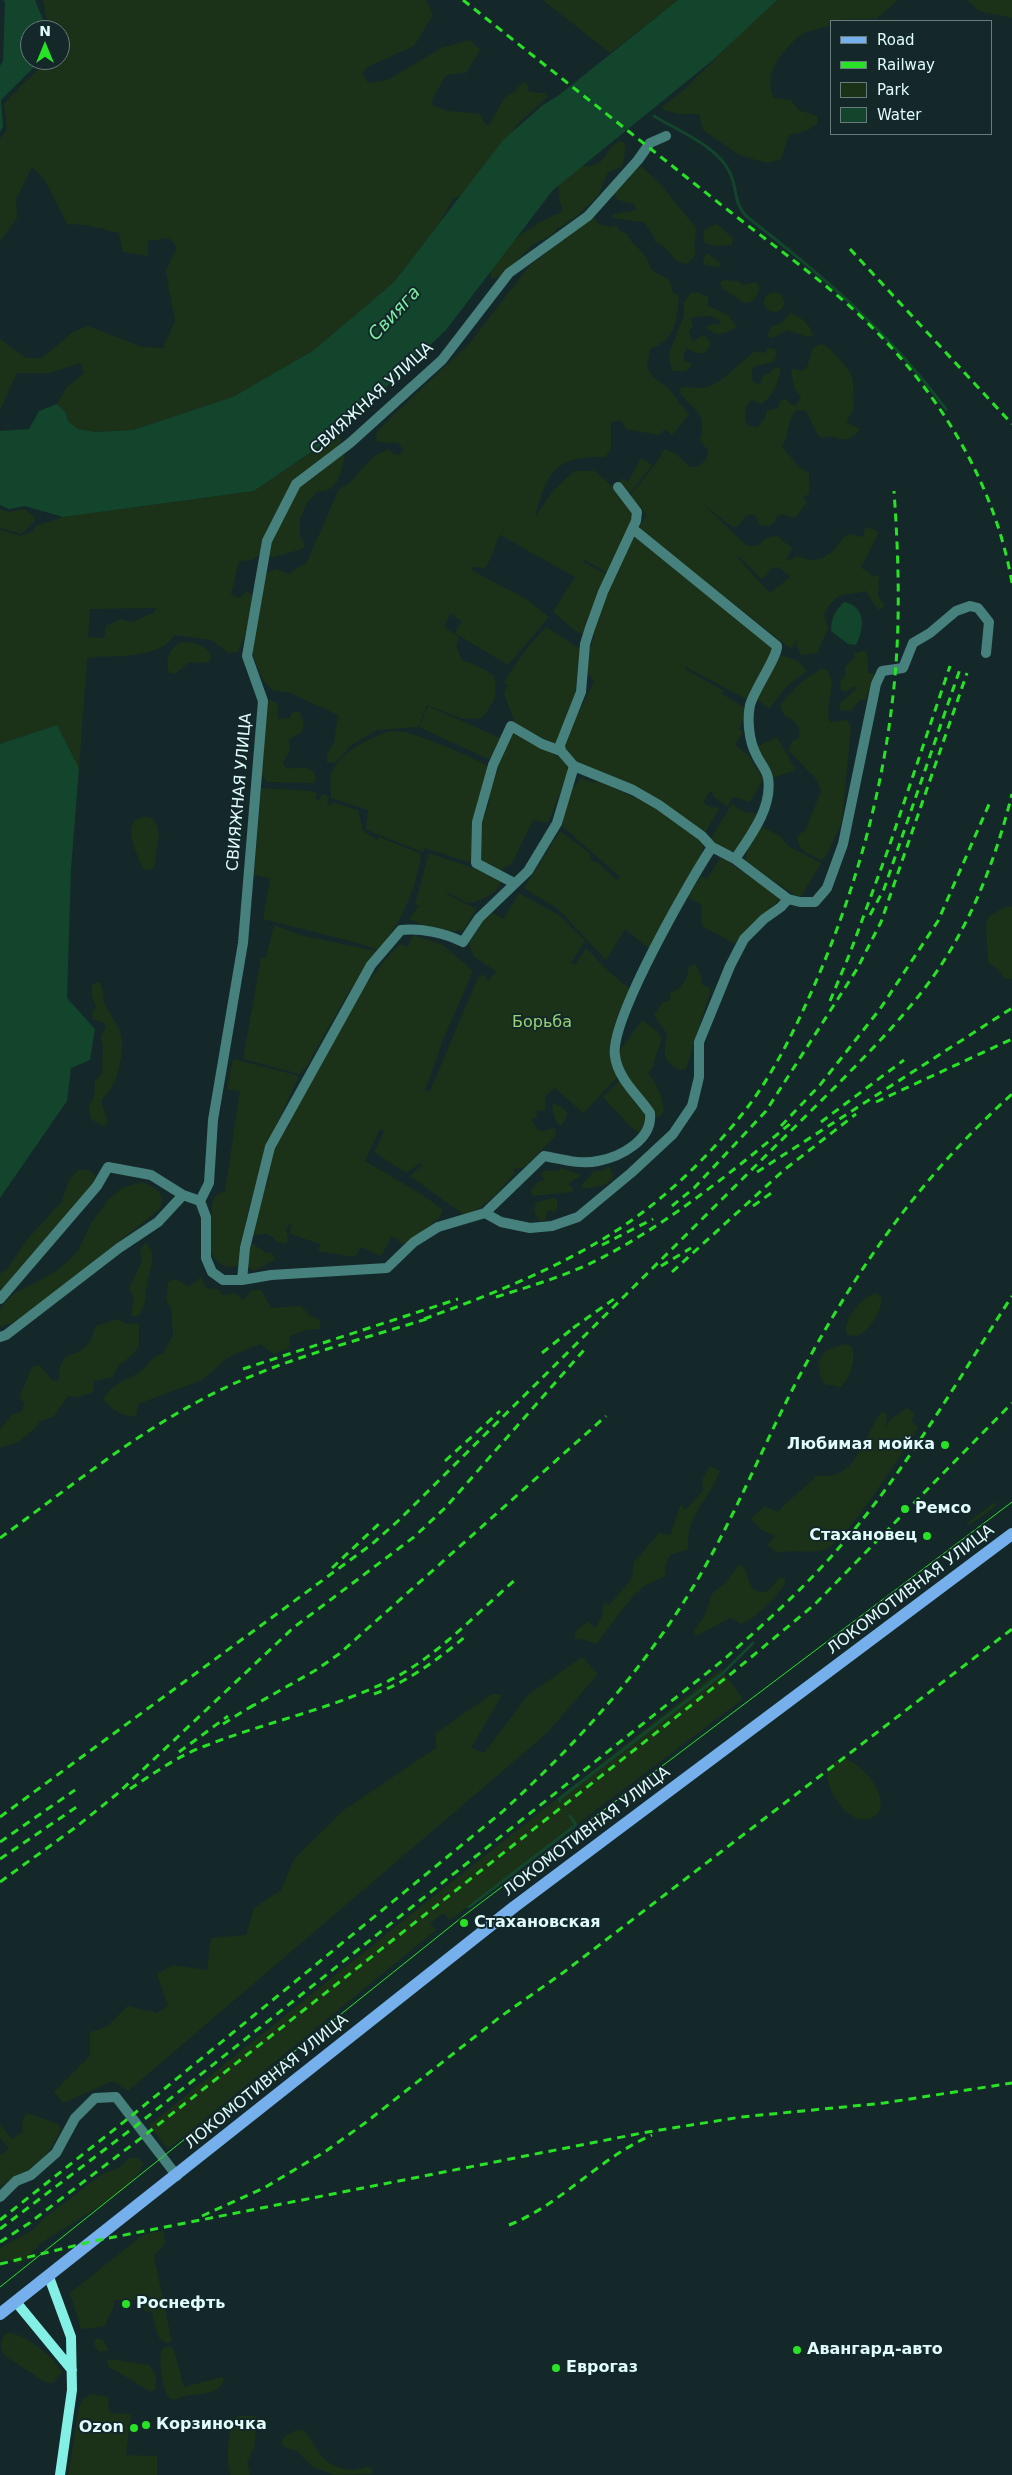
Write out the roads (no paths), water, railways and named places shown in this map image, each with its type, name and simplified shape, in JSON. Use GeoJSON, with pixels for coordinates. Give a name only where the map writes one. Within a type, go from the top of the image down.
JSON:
{"type":"FeatureCollection","features":[{"type":"Feature","properties":{"kind":"main road","name":"ЛОКОМОТИВНАЯ УЛИЦА"},"geometry":{"type":"LineString","coordinates":[[0,2314],[177,2176],[514,1907],[1012,1534]]}},
{"type":"Feature","properties":{"kind":"main road"},"geometry":{"type":"LineString","coordinates":[[49,2277],[71,2337],[72,2390],[60,2475]]}},
{"type":"Feature","properties":{"kind":"main road"},"geometry":{"type":"LineString","coordinates":[[16,2302],[72,2370]]}},
{"type":"Feature","properties":{"kind":"street","name":"СВИЯЖНАЯ УЛИЦА"},"geometry":{"type":"LineString","coordinates":[[200,1201],[209,1183],[213,1120],[243,943],[263,701],[247,656],[267,541],[296,484],[350,443],[442,360],[509,273],[588,216],[638,160],[650,143],[666,136]]}},
{"type":"Feature","properties":{"kind":"street"},"geometry":{"type":"LineString","coordinates":[[561,751],[561,741],[581,692],[585,644],[590,628],[603,592],[633,529],[637,512],[618,487]]}},
{"type":"Feature","properties":{"kind":"street"},"geometry":{"type":"LineString","coordinates":[[633,529],[777,646],[776,655],[755,692],[750,711],[753,746],[768,778],[767,797],[754,831],[736,859]]}},
{"type":"Feature","properties":{"kind":"street"},"geometry":{"type":"LineString","coordinates":[[514,884],[476,863],[477,822],[493,764],[511,726],[542,744],[561,751],[574,766],[633,790],[659,805],[702,836],[712,847],[736,859],[788,898],[800,902],[815,902],[826,888],[843,844],[874,693],[882,671],[903,668],[913,643],[930,633],[956,611],[970,606],[978,608],[989,622],[986,653]]}},
{"type":"Feature","properties":{"kind":"street"},"geometry":{"type":"LineString","coordinates":[[242,1280],[245,1248],[270,1147],[370,965],[401,930],[427,931],[463,942],[479,918],[528,871],[557,824],[574,766]]}},
{"type":"Feature","properties":{"kind":"street"},"geometry":{"type":"LineString","coordinates":[[0,1299],[97,1186],[108,1167],[150,1175],[183,1194],[200,1201],[206,1217],[206,1258],[212,1272],[223,1280],[242,1280],[271,1275],[387,1268],[414,1242],[438,1227],[485,1213],[544,1156],[574,1162],[598,1161],[630,1148],[648,1131],[650,1113],[626,1082],[618,1067],[614,1050],[616,1037],[636,988],[688,884],[712,847]]}},
{"type":"Feature","properties":{"kind":"street"},"geometry":{"type":"LineString","coordinates":[[485,1213],[501,1222],[530,1228],[552,1226],[578,1217],[631,1173],[673,1134],[692,1106],[699,1077],[699,1042],[730,966],[744,939],[764,919],[781,907],[788,898]]}},
{"type":"Feature","properties":{"kind":"street"},"geometry":{"type":"LineString","coordinates":[[0,1337],[158,1222],[183,1194]]}},
{"type":"Feature","properties":{"kind":"street"},"geometry":{"type":"LineString","coordinates":[[0,2197],[16,2181],[31,2175],[56,2154],[75,2118],[95,2098],[106,2096],[116,2097],[177,2176]]}},
{"type":"Feature","properties":{"kind":"water"},"geometry":{"type":"Polygon","coordinates":[[[3,0],[35,0],[43,20],[20,20],[20,70],[31,70],[1,100],[3,127],[0,132],[0,66],[3,61],[5,3],[3,0]]]}},
{"type":"Feature","properties":{"kind":"water","name":"Свияга"},"geometry":{"type":"Polygon","coordinates":[[[678,0],[777,0],[713,60],[553,190],[446,330],[336,435],[254,491],[63,517],[25,506],[9,509],[0,505],[0,431],[29,429],[39,411],[57,404],[66,413],[68,421],[78,429],[95,432],[133,430],[233,397],[314,350],[394,282],[504,139],[543,105],[559,95],[678,0]]]}},
{"type":"Feature","properties":{"kind":"water"},"geometry":{"type":"Polygon","coordinates":[[[844,602],[856,608],[862,619],[861,632],[856,645],[848,644],[831,631],[834,615],[844,602]]]}},
{"type":"Feature","properties":{"kind":"water"},"geometry":{"type":"Polygon","coordinates":[[[57,725],[79,768],[71,869],[67,998],[95,1029],[90,1060],[71,1068],[67,1101],[0,1198],[0,744],[57,725]]]}},
{"type":"Feature","properties":{"kind":"waterway"},"geometry":{"type":"LineString","coordinates":[[654,116],[707,147],[724,163],[730,173],[739,205],[746,216],[853,305],[900,354],[946,409]]}},
{"type":"Feature","properties":{"kind":"waterway"},"geometry":{"type":"LineString","coordinates":[[560,1801],[559,1799],[723,1673],[753,1643]]}},
{"type":"Feature","properties":{"kind":"waterway"},"geometry":{"type":"LineString","coordinates":[[469,1907],[576,1825],[570,1816]]}},
{"type":"Feature","properties":{"kind":"tram line"},"geometry":{"type":"LineString","coordinates":[[0,2287],[466,1914],[1012,1502]]}},
{"type":"Feature","properties":{"kind":"railway"},"geometry":{"type":"LineString","coordinates":[[463,0],[813,276],[845,302],[875,331],[903,361],[929,394],[973,465],[990,503],[1003,542],[1012,583]]}},
{"type":"Feature","properties":{"kind":"railway"},"geometry":{"type":"LineString","coordinates":[[850,249],[1012,424]]}},
{"type":"Feature","properties":{"kind":"railway"},"geometry":{"type":"LineString","coordinates":[[424,1319],[508,1287],[562,1261],[589,1247],[639,1215],[670,1190],[714,1147],[753,1100],[775,1065],[806,1004],[836,932],[861,857],[880,781],[887,743],[897,651],[898,571],[894,491]]}},
{"type":"Feature","properties":{"kind":"railway"},"geometry":{"type":"LineString","coordinates":[[830,1001],[850,953],[889,847],[950,666]]}},
{"type":"Feature","properties":{"kind":"railway"},"geometry":{"type":"LineString","coordinates":[[870,915],[884,889],[960,669]]}},
{"type":"Feature","properties":{"kind":"railway"},"geometry":{"type":"LineString","coordinates":[[672,1206],[694,1188],[766,1111],[857,969],[881,922],[967,673]]}},
{"type":"Feature","properties":{"kind":"railway"},"geometry":{"type":"LineString","coordinates":[[0,1817],[372,1544],[399,1520],[837,1085],[885,1035],[915,1000],[954,944],[981,890],[1001,833],[1012,794]]}},
{"type":"Feature","properties":{"kind":"railway"},"geometry":{"type":"LineString","coordinates":[[781,1126],[820,1085],[880,1009],[938,921],[990,802]]}},
{"type":"Feature","properties":{"kind":"railway"},"geometry":{"type":"LineString","coordinates":[[757,1172],[1012,1008]]}},
{"type":"Feature","properties":{"kind":"railway"},"geometry":{"type":"LineString","coordinates":[[876,1102],[1012,1039]]}},
{"type":"Feature","properties":{"kind":"railway"},"geometry":{"type":"LineString","coordinates":[[821,1122],[904,1060]]}},
{"type":"Feature","properties":{"kind":"railway"},"geometry":{"type":"LineString","coordinates":[[0,2220],[130,2117],[502,1812],[553,1763],[601,1712],[644,1659],[685,1600],[718,1542],[807,1362],[874,1253],[923,1187],[980,1124],[1012,1094]]}},
{"type":"Feature","properties":{"kind":"railway"},"geometry":{"type":"LineString","coordinates":[[672,1272],[784,1170],[856,1114]]}},
{"type":"Feature","properties":{"kind":"railway"},"geometry":{"type":"LineString","coordinates":[[496,1297],[553,1279],[580,1268],[632,1241],[702,1194],[791,1123]]}},
{"type":"Feature","properties":{"kind":"railway"},"geometry":{"type":"LineString","coordinates":[[753,1206],[774,1191]]}},
{"type":"Feature","properties":{"kind":"railway"},"geometry":{"type":"LineString","coordinates":[[602,1245],[653,1219]]}},
{"type":"Feature","properties":{"kind":"railway"},"geometry":{"type":"LineString","coordinates":[[661,1266],[691,1248]]}},
{"type":"Feature","properties":{"kind":"railway"},"geometry":{"type":"LineString","coordinates":[[0,2229],[137,2125],[722,1661],[767,1621],[824,1565],[885,1490],[929,1426],[1012,1296]]}},
{"type":"Feature","properties":{"kind":"railway"},"geometry":{"type":"LineString","coordinates":[[243,1369],[458,1299]]}},
{"type":"Feature","properties":{"kind":"railway"},"geometry":{"type":"LineString","coordinates":[[573,1328],[614,1299]]}},
{"type":"Feature","properties":{"kind":"railway"},"geometry":{"type":"LineString","coordinates":[[0,1538],[147,1432],[226,1387],[312,1354],[430,1318]]}},
{"type":"Feature","properties":{"kind":"railway"},"geometry":{"type":"LineString","coordinates":[[542,1353],[577,1325]]}},
{"type":"Feature","properties":{"kind":"railway"},"geometry":{"type":"LineString","coordinates":[[0,1882],[76,1827],[117,1794],[293,1628],[414,1537],[445,1508],[584,1350]]}},
{"type":"Feature","properties":{"kind":"railway"},"geometry":{"type":"LineString","coordinates":[[0,2242],[28,2224],[145,2135],[732,1673],[814,1605],[1012,1403]]}},
{"type":"Feature","properties":{"kind":"railway"},"geometry":{"type":"LineString","coordinates":[[445,1461],[500,1411]]}},
{"type":"Feature","properties":{"kind":"railway"},"geometry":{"type":"LineString","coordinates":[[249,1708],[316,1670],[339,1654],[606,1416]]}},
{"type":"Feature","properties":{"kind":"railway"},"geometry":{"type":"LineString","coordinates":[[332,1568],[383,1520]]}},
{"type":"Feature","properties":{"kind":"railway"},"geometry":{"type":"LineString","coordinates":[[130,1789],[166,1765],[195,1750],[229,1737],[327,1706],[398,1676],[444,1644],[515,1580]]}},
{"type":"Feature","properties":{"kind":"railway"},"geometry":{"type":"LineString","coordinates":[[202,2216],[264,2188],[326,2151],[365,2123],[500,2017],[564,1972],[1012,1629]]}},
{"type":"Feature","properties":{"kind":"railway"},"geometry":{"type":"LineString","coordinates":[[374,1694],[399,1683],[423,1669],[467,1635]]}},
{"type":"Feature","properties":{"kind":"railway"},"geometry":{"type":"LineString","coordinates":[[223,1724],[255,1704]]}},
{"type":"Feature","properties":{"kind":"railway"},"geometry":{"type":"LineString","coordinates":[[179,1752],[228,1716]]}},
{"type":"Feature","properties":{"kind":"railway"},"geometry":{"type":"LineString","coordinates":[[0,1842],[75,1790]]}},
{"type":"Feature","properties":{"kind":"railway"},"geometry":{"type":"LineString","coordinates":[[0,1859],[81,1804]]}},
{"type":"Feature","properties":{"kind":"railway"},"geometry":{"type":"LineString","coordinates":[[0,2264],[94,2241],[642,2133],[741,2117],[884,2103],[1012,2083]]}},
{"type":"Feature","properties":{"kind":"railway"},"geometry":{"type":"LineString","coordinates":[[509,2225],[546,2205],[615,2156],[652,2135]]}},
{"type":"Feature","properties":{"kind":"place","name":"Любимая мойка"},"geometry":{"type":"Point","coordinates":[945,1445]}},
{"type":"Feature","properties":{"kind":"place","name":"Ремсо"},"geometry":{"type":"Point","coordinates":[905,1509]}},
{"type":"Feature","properties":{"kind":"place","name":"Стахановец"},"geometry":{"type":"Point","coordinates":[927,1536]}},
{"type":"Feature","properties":{"kind":"place","name":"Стахановская"},"geometry":{"type":"Point","coordinates":[464,1923]}},
{"type":"Feature","properties":{"kind":"place","name":"Роснефть"},"geometry":{"type":"Point","coordinates":[126,2304]}},
{"type":"Feature","properties":{"kind":"place","name":"Авангард-авто"},"geometry":{"type":"Point","coordinates":[797,2350]}},
{"type":"Feature","properties":{"kind":"place","name":"Еврогаз"},"geometry":{"type":"Point","coordinates":[556,2368]}},
{"type":"Feature","properties":{"kind":"place","name":"Корзиночка"},"geometry":{"type":"Point","coordinates":[146,2425]}},
{"type":"Feature","properties":{"kind":"place","name":"Ozon"},"geometry":{"type":"Point","coordinates":[134,2428]}},
{"type":"Feature","properties":{"kind":"park label","name":"Борьба"},"geometry":{"type":"Point","coordinates":[542,1023]}}]}
